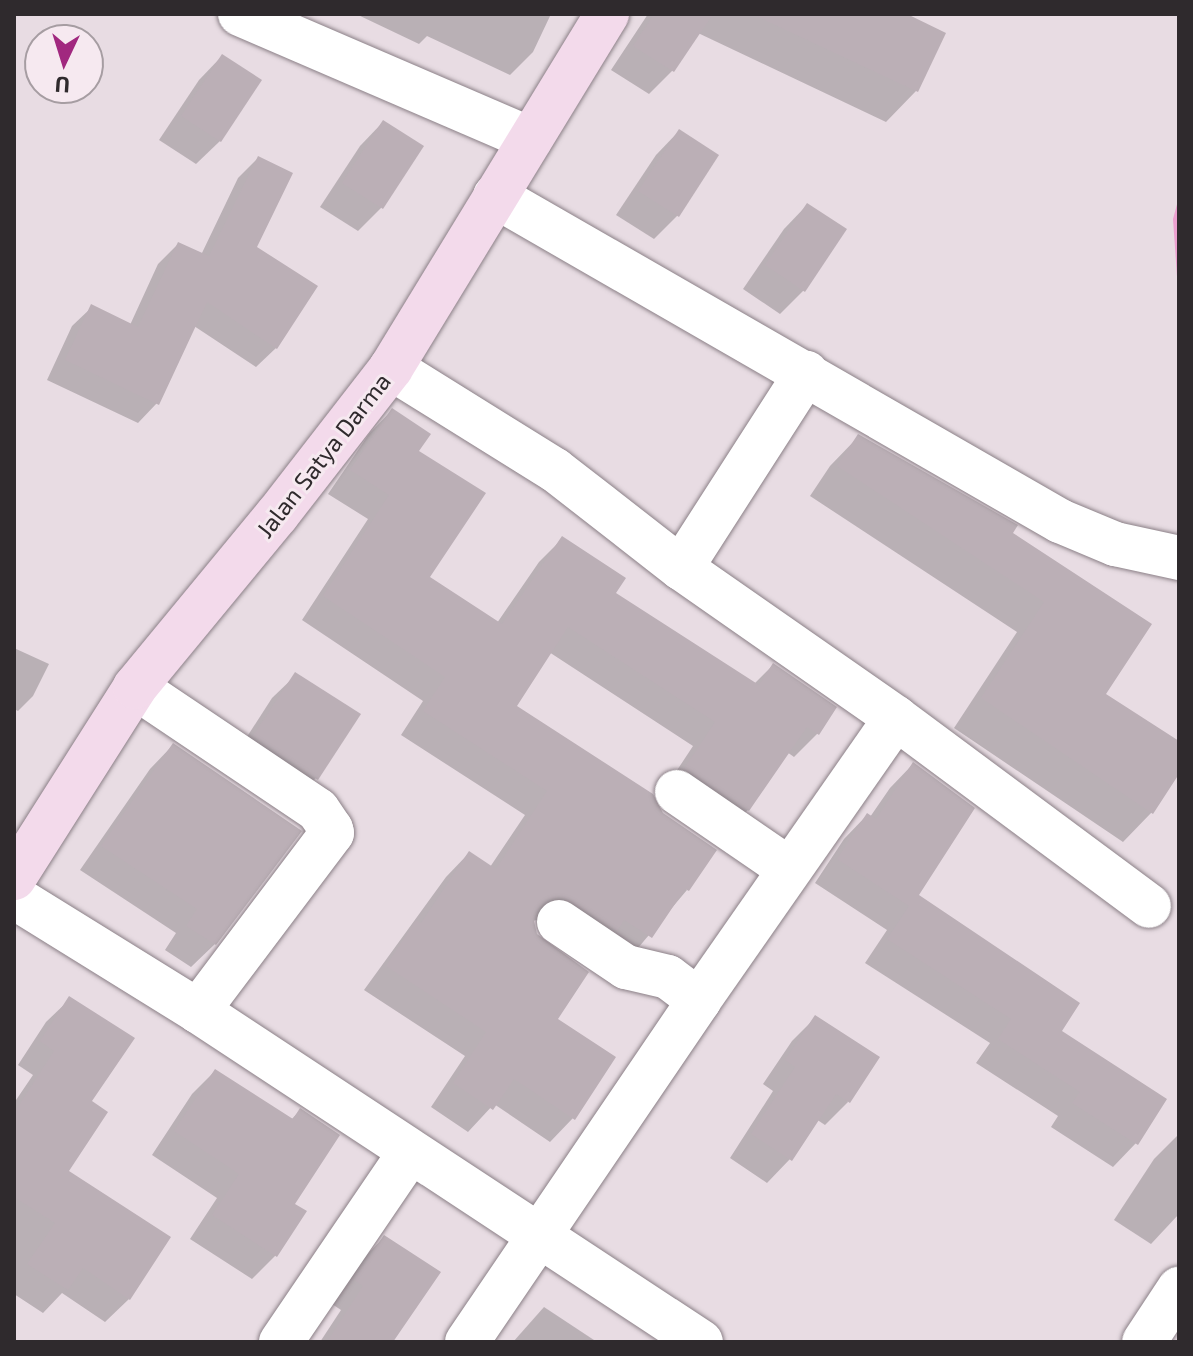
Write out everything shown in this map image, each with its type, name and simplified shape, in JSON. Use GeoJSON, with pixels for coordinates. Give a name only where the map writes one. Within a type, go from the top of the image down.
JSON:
{"type":"FeatureCollection","features":[{"type":"Feature","properties":{"kind":"main road","name":"Jalan Satya Darma"},"geometry":{"type":"LineString","coordinates":[[14,878],[135,687],[277,515],[391,368],[607,14]]}},
{"type":"Feature","properties":{"kind":"street"},"geometry":{"type":"LineString","coordinates":[[240,14],[530,139]]}},
{"type":"Feature","properties":{"kind":"street"},"geometry":{"type":"LineString","coordinates":[[495,196],[1060,521],[1115,544],[1179,558]]}},
{"type":"Feature","properties":{"kind":"street"},"geometry":{"type":"LineString","coordinates":[[391,368],[555,470],[681,568],[896,718],[1149,906]]}},
{"type":"Feature","properties":{"kind":"street"},"geometry":{"type":"LineString","coordinates":[[681,568],[806,373]]}},
{"type":"Feature","properties":{"kind":"street"},"geometry":{"type":"LineString","coordinates":[[135,687],[318,810],[332,833],[198,1011]]}},
{"type":"Feature","properties":{"kind":"street"},"geometry":{"type":"LineString","coordinates":[[467,1342],[789,869],[896,718]]}},
{"type":"Feature","properties":{"kind":"street"},"geometry":{"type":"LineString","coordinates":[[677,792],[789,869]]}},
{"type":"Feature","properties":{"kind":"street"},"geometry":{"type":"LineString","coordinates":[[14,897],[198,1011],[701,1342]]}},
{"type":"Feature","properties":{"kind":"street"},"geometry":{"type":"LineString","coordinates":[[559,922],[626,967],[668,977],[699,1000]]}},
{"type":"Feature","properties":{"kind":"street"},"geometry":{"type":"LineString","coordinates":[[281,1342],[410,1152]]}},
{"type":"Feature","properties":{"kind":"street"},"geometry":{"type":"LineString","coordinates":[[1144,1342],[1179,1289]]}},
{"type":"Feature","properties":{"kind":"shaded area"},"geometry":{"type":"Polygon","coordinates":[[[1179,197],[1179,305],[1173,219],[1179,197]]]}},
{"type":"Feature","properties":{"kind":"building"},"geometry":{"type":"Polygon","coordinates":[[[654,14],[713,14],[674,72],[633,46],[654,14]]]}},
{"type":"Feature","properties":{"kind":"building"},"geometry":{"type":"Polygon","coordinates":[[[752,14],[907,14],[946,33],[918,92],[752,14]]]}},
{"type":"Feature","properties":{"kind":"building"},"geometry":{"type":"Polygon","coordinates":[[[222,54],[262,80],[221,142],[181,116],[222,54]]]}},
{"type":"Feature","properties":{"kind":"building"},"geometry":{"type":"Polygon","coordinates":[[[383,120],[424,146],[383,209],[342,183],[383,120]]]}},
{"type":"Feature","properties":{"kind":"building"},"geometry":{"type":"Polygon","coordinates":[[[679,129],[719,155],[679,217],[638,191],[679,129]]]}},
{"type":"Feature","properties":{"kind":"building"},"geometry":{"type":"Polygon","coordinates":[[[258,156],[293,173],[257,247],[318,286],[277,349],[207,302],[159,405],[65,360],[91,304],[138,327],[178,242],[209,256],[258,156]]]}},
{"type":"Feature","properties":{"kind":"building"},"geometry":{"type":"Polygon","coordinates":[[[807,203],[847,229],[805,292],[765,265],[807,203]]]}},
{"type":"Feature","properties":{"kind":"building"},"geometry":{"type":"Polygon","coordinates":[[[392,408],[431,434],[419,451],[486,493],[430,577],[502,624],[562,536],[626,578],[616,593],[759,685],[773,663],[837,707],[819,735],[807,727],[749,811],[684,769],[715,722],[568,627],[517,706],[653,794],[663,813],[717,850],[689,891],[685,889],[652,938],[624,920],[617,931],[561,897],[547,900],[538,909],[534,921],[537,934],[589,972],[558,1019],[616,1057],[575,1120],[514,1079],[493,1110],[453,1083],[486,1032],[386,966],[416,920],[421,923],[469,851],[496,869],[547,791],[423,711],[445,677],[323,596],[389,495],[350,470],[392,408]]]}},
{"type":"Feature","properties":{"kind":"building"},"geometry":{"type":"Polygon","coordinates":[[[858,434],[1018,525],[1013,533],[1152,624],[1106,694],[1179,741],[1179,774],[1153,814],[981,698],[1044,602],[837,466],[858,434]]]}},
{"type":"Feature","properties":{"kind":"building"},"geometry":{"type":"Polygon","coordinates":[[[295,672],[361,714],[318,780],[253,736],[295,672]]]}},
{"type":"Feature","properties":{"kind":"building"},"geometry":{"type":"Polygon","coordinates":[[[173,743],[302,831],[216,945],[186,926],[197,909],[101,846],[173,743]]]}},
{"type":"Feature","properties":{"kind":"building"},"geometry":{"type":"Polygon","coordinates":[[[913,762],[975,808],[919,895],[1080,1003],[1062,1031],[1167,1099],[1138,1145],[1072,1103],[1080,1092],[998,1039],[1011,1019],[887,939],[909,906],[837,859],[867,813],[876,819],[913,762]]]}},
{"type":"Feature","properties":{"kind":"building"},"geometry":{"type":"Polygon","coordinates":[[[69,996],[135,1038],[92,1101],[108,1112],[69,1171],[171,1237],[130,1300],[83,1268],[68,1290],[27,1264],[55,1223],[14,1197],[14,1113],[54,1051],[40,1041],[69,996]]]}},
{"type":"Feature","properties":{"kind":"building"},"geometry":{"type":"Polygon","coordinates":[[[815,1015],[880,1057],[850,1103],[836,1094],[792,1161],[751,1134],[795,1067],[785,1060],[815,1015]]]}},
{"type":"Feature","properties":{"kind":"building"},"geometry":{"type":"Polygon","coordinates":[[[215,1069],[293,1119],[300,1108],[340,1135],[295,1204],[307,1211],[277,1257],[212,1215],[239,1174],[174,1131],[215,1069]]]}},
{"type":"Feature","properties":{"kind":"building"},"geometry":{"type":"Polygon","coordinates":[[[384,1235],[441,1272],[393,1342],[327,1342],[363,1286],[354,1280],[384,1235]]]}}]}
